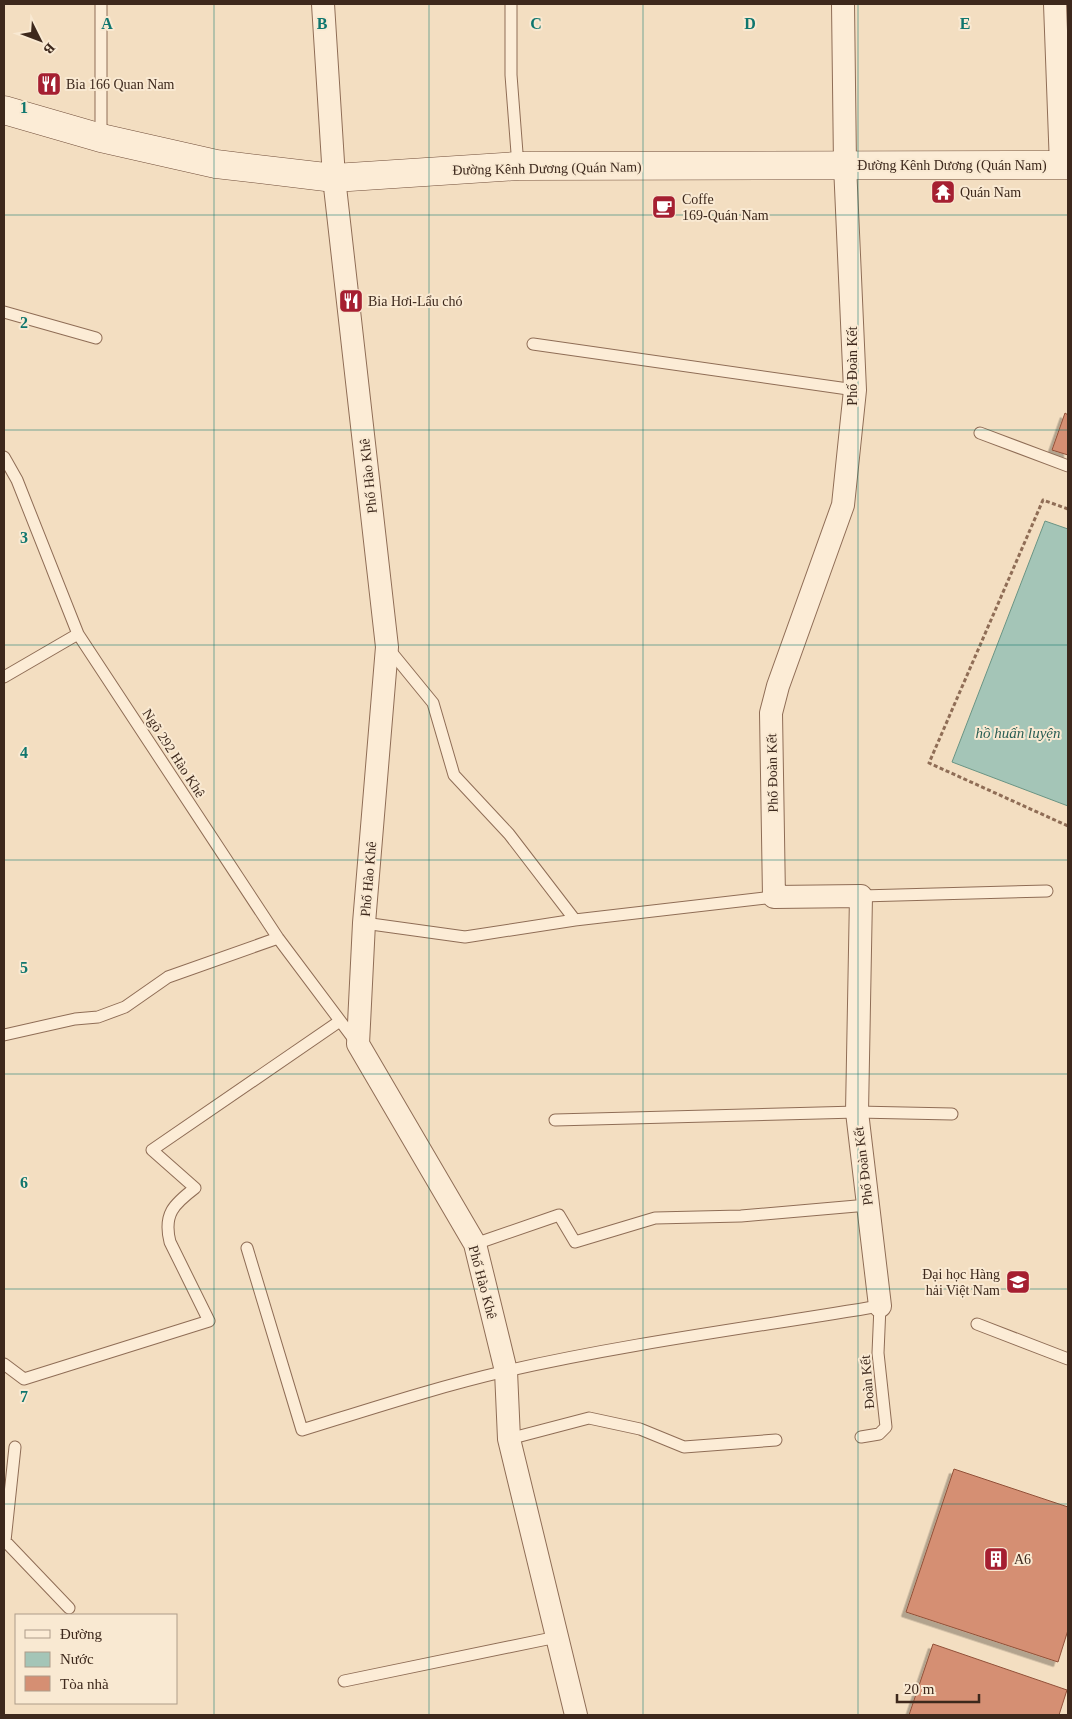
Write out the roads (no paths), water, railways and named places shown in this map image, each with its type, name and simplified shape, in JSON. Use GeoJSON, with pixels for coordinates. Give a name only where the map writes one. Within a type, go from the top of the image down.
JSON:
{"type":"FeatureCollection","features":[{"type":"Feature","properties":{"kind":"street","name":"Phố Hào Khê"},"geometry":{"type":"LineString","coordinates":[[323,4],[334,178],[387,647],[364,923],[358,1044],[475,1244],[506,1371],[509,1439],[576,1715]]}},
{"type":"Feature","properties":{"kind":"street","name":"Phố Đoàn Kết"},"geometry":{"type":"LineString","coordinates":[[774,897],[771,713],[778,686],[842,506],[855,390],[845,164],[843,4]]}},
{"type":"Feature","properties":{"kind":"street"},"geometry":{"type":"LineString","coordinates":[[1055,4],[1064,166]]}},
{"type":"Feature","properties":{"kind":"street","name":"Đường Kênh Dương (Quán Nam)"},"geometry":{"type":"LineString","coordinates":[[4,110],[100,138],[216,164],[334,178],[518,166],[845,164],[1064,166]]}},
{"type":"Feature","properties":{"kind":"street","name":"Phố Đoàn Kết"},"geometry":{"type":"LineString","coordinates":[[861,896],[857,1112],[880,1306]]}},
{"type":"Feature","properties":{"kind":"street"},"geometry":{"type":"LineString","coordinates":[[774,897],[861,896]]}},
{"type":"Feature","properties":{"kind":"lane"},"geometry":{"type":"LineString","coordinates":[[100,4],[100,138]]}},
{"type":"Feature","properties":{"kind":"lane"},"geometry":{"type":"LineString","coordinates":[[511,4],[511,75],[518,166]]}},
{"type":"Feature","properties":{"kind":"lane"},"geometry":{"type":"LineString","coordinates":[[4,312],[96,338]]}},
{"type":"Feature","properties":{"kind":"lane"},"geometry":{"type":"LineString","coordinates":[[533,344],[855,390]]}},
{"type":"Feature","properties":{"kind":"lane"},"geometry":{"type":"LineString","coordinates":[[980,433],[1068,466]]}},
{"type":"Feature","properties":{"kind":"lane","name":"Ngõ 292 Hào Khê"},"geometry":{"type":"LineString","coordinates":[[4,457],[17,480],[78,634],[278,938],[358,1044]]}},
{"type":"Feature","properties":{"kind":"lane"},"geometry":{"type":"LineString","coordinates":[[4,678],[78,634]]}},
{"type":"Feature","properties":{"kind":"lane"},"geometry":{"type":"LineString","coordinates":[[387,647],[433,703],[454,775],[509,834],[575,920]]}},
{"type":"Feature","properties":{"kind":"lane"},"geometry":{"type":"LineString","coordinates":[[861,896],[1047,891]]}},
{"type":"Feature","properties":{"kind":"lane"},"geometry":{"type":"LineString","coordinates":[[364,923],[465,937],[575,920],[774,897]]}},
{"type":"Feature","properties":{"kind":"lane"},"geometry":{"type":"LineString","coordinates":[[4,1035],[75,1019],[98,1017],[124,1007],[168,977],[278,938]]}},
{"type":"Feature","properties":{"kind":"lane"},"geometry":{"type":"LineString","coordinates":[[4,1364],[24,1379],[209,1321],[170,1242],[167,1229],[175,1203],[195,1188],[152,1150],[340,1022]]}},
{"type":"Feature","properties":{"kind":"lane"},"geometry":{"type":"LineString","coordinates":[[555,1120],[857,1112],[952,1114]]}},
{"type":"Feature","properties":{"kind":"lane"},"geometry":{"type":"LineString","coordinates":[[475,1244],[559,1215],[575,1242],[655,1218],[741,1216],[868,1206]]}},
{"type":"Feature","properties":{"kind":"lane"},"geometry":{"type":"LineString","coordinates":[[247,1248],[302,1430],[395,1400],[506,1371],[707,1333],[880,1306]]}},
{"type":"Feature","properties":{"kind":"lane","name":"Đoàn Kết"},"geometry":{"type":"LineString","coordinates":[[861,1437],[879,1434],[886,1428],[878,1353],[880,1306]]}},
{"type":"Feature","properties":{"kind":"lane"},"geometry":{"type":"LineString","coordinates":[[976,1324],[1068,1359]]}},
{"type":"Feature","properties":{"kind":"lane"},"geometry":{"type":"LineString","coordinates":[[509,1439],[589,1418],[640,1429],[684,1448],[776,1440]]}},
{"type":"Feature","properties":{"kind":"lane"},"geometry":{"type":"LineString","coordinates":[[15,1446],[5,1541],[69,1608]]}},
{"type":"Feature","properties":{"kind":"lane"},"geometry":{"type":"LineString","coordinates":[[344,1681],[557,1637]]}},
{"type":"Feature","properties":{"kind":"water","name":"hồ huấn luyện"},"geometry":{"type":"Polygon","coordinates":[[[1045,521],[1068,529],[1068,806],[952,762],[1045,521]]]}},
{"type":"Feature","properties":{"kind":"place","name":"Bia 166 Quan Nam"},"geometry":{"type":"Point","coordinates":[49,84]}},
{"type":"Feature","properties":{"kind":"place","name":"Quán Nam"},"geometry":{"type":"Point","coordinates":[943,192]}},
{"type":"Feature","properties":{"kind":"place","name":"Coffe 169-Quán Nam"},"geometry":{"type":"Point","coordinates":[664,207]}},
{"type":"Feature","properties":{"kind":"place","name":"Bia Hơi-Lẩu chó"},"geometry":{"type":"Point","coordinates":[351,301]}},
{"type":"Feature","properties":{"kind":"place","name":"Đại học Hàng hải Việt Nam"},"geometry":{"type":"Point","coordinates":[1018,1282]}},
{"type":"Feature","properties":{"kind":"place","name":"A6"},"geometry":{"type":"Point","coordinates":[996,1559]}}]}
